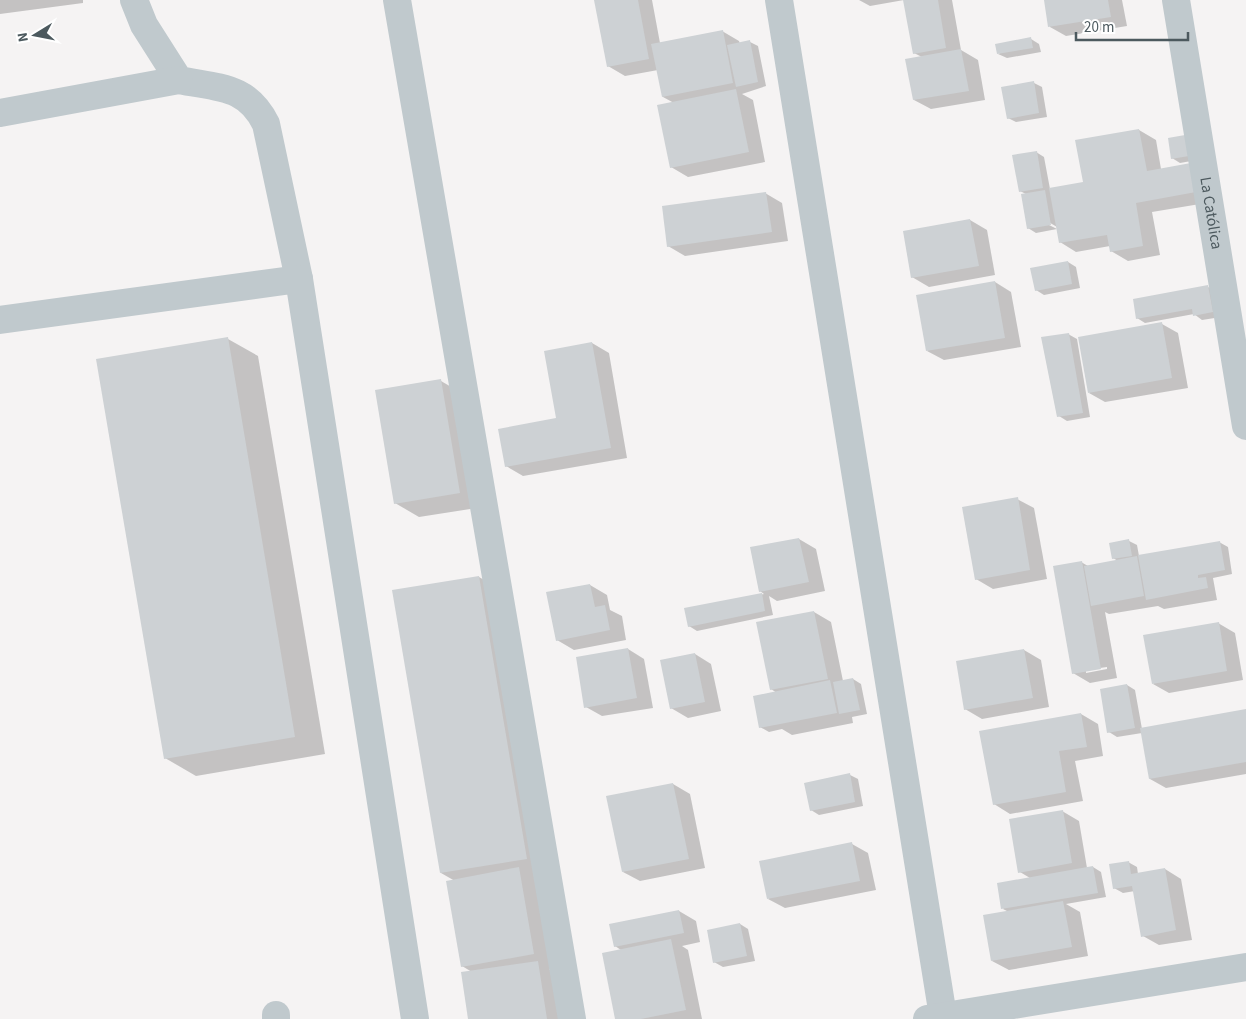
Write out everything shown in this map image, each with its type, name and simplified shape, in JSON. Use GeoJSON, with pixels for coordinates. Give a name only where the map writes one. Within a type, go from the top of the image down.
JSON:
{"type":"FeatureCollection","features":[{"type":"Feature","properties":{"kind":"street"},"geometry":{"type":"LineString","coordinates":[[134,0],[144,25],[179,80]]}},
{"type":"Feature","properties":{"kind":"street"},"geometry":{"type":"LineString","coordinates":[[397,0],[572,1019]]}},
{"type":"Feature","properties":{"kind":"street"},"geometry":{"type":"LineString","coordinates":[[778,0],[935,1017],[1246,968]]}},
{"type":"Feature","properties":{"kind":"street","name":"La Católica"},"geometry":{"type":"LineString","coordinates":[[1176,0],[1246,426]]}},
{"type":"Feature","properties":{"kind":"street"},"geometry":{"type":"LineString","coordinates":[[0,113],[179,80],[238,92],[259,110],[266,124],[299,279],[415,1019]]}},
{"type":"Feature","properties":{"kind":"street"},"geometry":{"type":"LineString","coordinates":[[0,320],[299,279]]}},
{"type":"Feature","properties":{"kind":"building"},"geometry":{"type":"Polygon","coordinates":[[[594,0],[638,0],[649,59],[607,67],[594,0]]]}},
{"type":"Feature","properties":{"kind":"building"},"geometry":{"type":"Polygon","coordinates":[[[903,0],[938,0],[946,48],[913,54],[903,0]]]}},
{"type":"Feature","properties":{"kind":"building"},"geometry":{"type":"Polygon","coordinates":[[[1044,0],[1108,0],[1111,17],[1048,27],[1044,0]]]}},
{"type":"Feature","properties":{"kind":"building"},"geometry":{"type":"Polygon","coordinates":[[[723,30],[733,83],[662,97],[651,44],[723,30]]]}},
{"type":"Feature","properties":{"kind":"building"},"geometry":{"type":"Polygon","coordinates":[[[1031,37],[1033,48],[997,54],[995,44],[1031,37]]]}},
{"type":"Feature","properties":{"kind":"building"},"geometry":{"type":"Polygon","coordinates":[[[750,40],[758,82],[736,87],[727,45],[750,40]]]}},
{"type":"Feature","properties":{"kind":"building"},"geometry":{"type":"Polygon","coordinates":[[[961,49],[969,91],[913,100],[905,59],[961,49]]]}},
{"type":"Feature","properties":{"kind":"building"},"geometry":{"type":"Polygon","coordinates":[[[1034,81],[1039,113],[1007,119],[1001,87],[1034,81]]]}},
{"type":"Feature","properties":{"kind":"building"},"geometry":{"type":"Polygon","coordinates":[[[736,89],[749,152],[670,168],[657,105],[736,89]]]}},
{"type":"Feature","properties":{"kind":"building"},"geometry":{"type":"Polygon","coordinates":[[[1139,129],[1147,171],[1191,163],[1196,192],[1136,203],[1143,246],[1110,252],[1107,235],[1059,243],[1049,188],[1083,182],[1075,140],[1139,129]]]}},
{"type":"Feature","properties":{"kind":"building"},"geometry":{"type":"Polygon","coordinates":[[[1185,135],[1189,156],[1171,159],[1168,138],[1185,135]]]}},
{"type":"Feature","properties":{"kind":"building"},"geometry":{"type":"Polygon","coordinates":[[[1037,151],[1043,188],[1019,192],[1012,155],[1037,151]]]}},
{"type":"Feature","properties":{"kind":"building"},"geometry":{"type":"Polygon","coordinates":[[[1045,190],[1051,225],[1027,229],[1021,194],[1045,190]]]}},
{"type":"Feature","properties":{"kind":"building"},"geometry":{"type":"Polygon","coordinates":[[[766,192],[772,232],[667,247],[662,206],[766,192]]]}},
{"type":"Feature","properties":{"kind":"building"},"geometry":{"type":"Polygon","coordinates":[[[970,219],[979,266],[911,278],[903,231],[970,219]]]}},
{"type":"Feature","properties":{"kind":"building"},"geometry":{"type":"Polygon","coordinates":[[[1068,261],[1072,284],[1035,291],[1030,268],[1068,261]]]}},
{"type":"Feature","properties":{"kind":"building"},"geometry":{"type":"Polygon","coordinates":[[[995,281],[1005,338],[926,351],[916,295],[995,281]]]}},
{"type":"Feature","properties":{"kind":"building"},"geometry":{"type":"Polygon","coordinates":[[[1208,285],[1213,312],[1193,316],[1192,309],[1136,319],[1133,299],[1208,285]]]}},
{"type":"Feature","properties":{"kind":"building"},"geometry":{"type":"Polygon","coordinates":[[[1162,322],[1172,378],[1088,393],[1078,337],[1162,322]]]}},
{"type":"Feature","properties":{"kind":"building"},"geometry":{"type":"Polygon","coordinates":[[[1069,333],[1083,413],[1057,417],[1041,337],[1069,333]]]}},
{"type":"Feature","properties":{"kind":"building"},"geometry":{"type":"Polygon","coordinates":[[[228,337],[295,737],[164,759],[96,359],[228,337]]]}},
{"type":"Feature","properties":{"kind":"building"},"geometry":{"type":"Polygon","coordinates":[[[592,342],[611,448],[505,467],[498,429],[556,418],[544,351],[592,342]]]}},
{"type":"Feature","properties":{"kind":"building"},"geometry":{"type":"Polygon","coordinates":[[[441,379],[460,493],[394,504],[375,390],[441,379]]]}},
{"type":"Feature","properties":{"kind":"building"},"geometry":{"type":"Polygon","coordinates":[[[1018,497],[1030,570],[975,580],[962,507],[1018,497]]]}},
{"type":"Feature","properties":{"kind":"building"},"geometry":{"type":"Polygon","coordinates":[[[799,538],[809,582],[759,592],[750,547],[799,538]]]}},
{"type":"Feature","properties":{"kind":"building"},"geometry":{"type":"Polygon","coordinates":[[[1129,539],[1132,556],[1112,559],[1109,543],[1129,539]]]}},
{"type":"Feature","properties":{"kind":"building"},"geometry":{"type":"Polygon","coordinates":[[[1220,541],[1225,570],[1198,575],[1198,578],[1206,577],[1208,588],[1146,600],[1138,555],[1220,541]]]}},
{"type":"Feature","properties":{"kind":"building"},"geometry":{"type":"Polygon","coordinates":[[[1137,556],[1144,596],[1091,606],[1084,566],[1137,556]]]}},
{"type":"Feature","properties":{"kind":"building"},"geometry":{"type":"Polygon","coordinates":[[[1082,561],[1101,669],[1072,674],[1053,566],[1082,561]]]}},
{"type":"Feature","properties":{"kind":"building"},"geometry":{"type":"Polygon","coordinates":[[[479,576],[527,859],[440,873],[392,590],[479,576]]]}},
{"type":"Feature","properties":{"kind":"building"},"geometry":{"type":"Polygon","coordinates":[[[590,584],[595,607],[605,605],[610,630],[556,641],[546,592],[590,584]]]}},
{"type":"Feature","properties":{"kind":"building"},"geometry":{"type":"Polygon","coordinates":[[[762,593],[765,611],[688,627],[684,608],[762,593]]]}},
{"type":"Feature","properties":{"kind":"building"},"geometry":{"type":"Polygon","coordinates":[[[814,611],[828,679],[770,690],[756,622],[814,611]]]}},
{"type":"Feature","properties":{"kind":"building"},"geometry":{"type":"Polygon","coordinates":[[[1219,622],[1227,671],[1152,684],[1143,635],[1219,622]]]}},
{"type":"Feature","properties":{"kind":"building"},"geometry":{"type":"Polygon","coordinates":[[[628,648],[637,698],[584,708],[576,657],[628,648]]]}},
{"type":"Feature","properties":{"kind":"building"},"geometry":{"type":"Polygon","coordinates":[[[1024,649],[1033,698],[964,710],[956,661],[1024,649]]]}},
{"type":"Feature","properties":{"kind":"building"},"geometry":{"type":"Polygon","coordinates":[[[695,653],[705,702],[670,709],[660,660],[695,653]]]}},
{"type":"Feature","properties":{"kind":"building"},"geometry":{"type":"Polygon","coordinates":[[[853,678],[860,710],[839,714],[833,682],[853,678]]]}},
{"type":"Feature","properties":{"kind":"building"},"geometry":{"type":"Polygon","coordinates":[[[830,680],[837,713],[759,728],[753,696],[830,680]]]}},
{"type":"Feature","properties":{"kind":"building"},"geometry":{"type":"Polygon","coordinates":[[[1127,684],[1135,728],[1107,733],[1100,689],[1127,684]]]}},
{"type":"Feature","properties":{"kind":"building"},"geometry":{"type":"Polygon","coordinates":[[[1246,709],[1246,762],[1149,779],[1140,728],[1246,709]]]}},
{"type":"Feature","properties":{"kind":"building"},"geometry":{"type":"Polygon","coordinates":[[[1081,713],[1087,747],[1059,751],[1066,792],[993,805],[979,731],[1081,713]]]}},
{"type":"Feature","properties":{"kind":"building"},"geometry":{"type":"Polygon","coordinates":[[[850,773],[855,802],[810,811],[804,783],[850,773]]]}},
{"type":"Feature","properties":{"kind":"building"},"geometry":{"type":"Polygon","coordinates":[[[673,783],[689,859],[622,872],[606,796],[673,783]]]}},
{"type":"Feature","properties":{"kind":"building"},"geometry":{"type":"Polygon","coordinates":[[[1063,810],[1072,863],[1018,873],[1009,819],[1063,810]]]}},
{"type":"Feature","properties":{"kind":"building"},"geometry":{"type":"Polygon","coordinates":[[[852,842],[860,881],[767,899],[759,861],[852,842]]]}},
{"type":"Feature","properties":{"kind":"building"},"geometry":{"type":"Polygon","coordinates":[[[1129,861],[1131,874],[1165,868],[1176,930],[1141,937],[1132,886],[1113,889],[1109,864],[1129,861]]]}},
{"type":"Feature","properties":{"kind":"building"},"geometry":{"type":"Polygon","coordinates":[[[1093,866],[1098,893],[1001,909],[997,883],[1093,866]]]}},
{"type":"Feature","properties":{"kind":"building"},"geometry":{"type":"Polygon","coordinates":[[[519,867],[534,954],[461,967],[446,881],[519,867]]]}},
{"type":"Feature","properties":{"kind":"building"},"geometry":{"type":"Polygon","coordinates":[[[1063,901],[1072,947],[991,961],[983,915],[1063,901]]]}},
{"type":"Feature","properties":{"kind":"building"},"geometry":{"type":"Polygon","coordinates":[[[679,910],[684,933],[614,947],[609,924],[679,910]]]}},
{"type":"Feature","properties":{"kind":"building"},"geometry":{"type":"Polygon","coordinates":[[[740,923],[747,956],[713,963],[707,930],[740,923]]]}},
{"type":"Feature","properties":{"kind":"building"},"geometry":{"type":"Polygon","coordinates":[[[671,939],[686,1010],[641,1019],[615,1019],[602,953],[671,939]]]}},
{"type":"Feature","properties":{"kind":"building"},"geometry":{"type":"Polygon","coordinates":[[[538,961],[547,1019],[468,1019],[461,972],[538,961]]]}}]}
